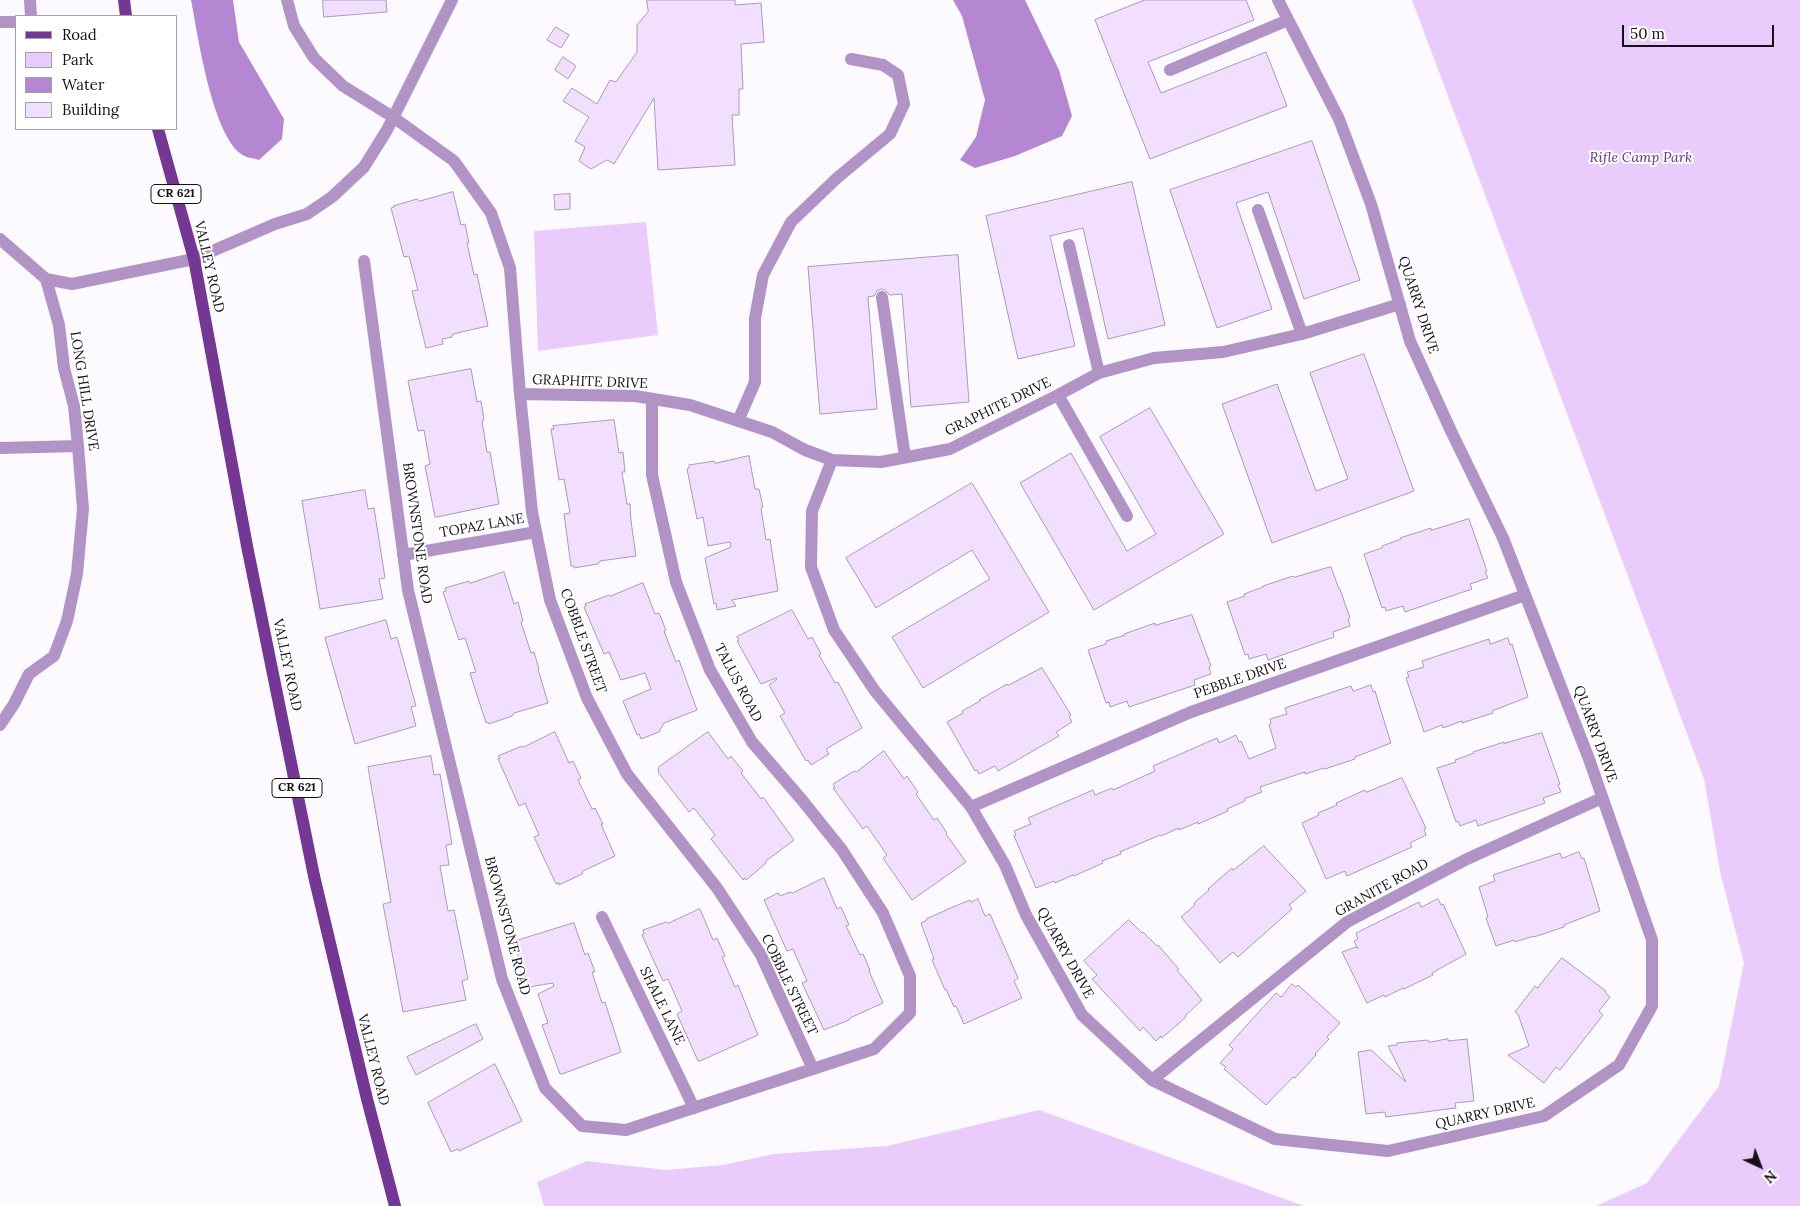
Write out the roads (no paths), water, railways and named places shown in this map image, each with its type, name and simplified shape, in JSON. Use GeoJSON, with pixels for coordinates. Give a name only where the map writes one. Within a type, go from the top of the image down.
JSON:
{"type":"FeatureCollection","features":[{"type":"Feature","properties":{"kind":"main road"},"geometry":{"type":"LineString","coordinates":[[124,0],[126,15]]}},
{"type":"Feature","properties":{"kind":"main road","name":"VALLEY ROAD"},"geometry":{"type":"LineString","coordinates":[[158,130],[194,259],[247,546],[314,876],[367,1099],[395,1206]]}},
{"type":"Feature","properties":{"kind":"street"},"geometry":{"type":"LineString","coordinates":[[30,0],[31,15]]}},
{"type":"Feature","properties":{"kind":"street","name":"COBBLE STREET"},"geometry":{"type":"LineString","coordinates":[[288,0],[294,26],[314,58],[343,86],[393,117],[454,161],[491,213],[510,268],[532,512],[550,600],[587,698],[627,774],[717,888],[761,955],[813,1069]]}},
{"type":"Feature","properties":{"kind":"street"},"geometry":{"type":"LineString","coordinates":[[0,239],[46,279],[72,284],[194,259],[275,224],[307,214],[332,197],[364,167],[393,117],[452,0]]}},
{"type":"Feature","properties":{"kind":"street","name":"QUARRY DRIVE"},"geometry":{"type":"LineString","coordinates":[[832,460],[812,511],[811,567],[834,630],[876,691],[970,807],[1005,865],[1026,915],[1082,1015],[1152,1080],[1276,1139],[1388,1151],[1544,1116],[1619,1065],[1652,1006],[1652,940],[1602,798],[1503,538],[1410,341],[1371,204],[1339,120],[1278,0]]}},
{"type":"Feature","properties":{"kind":"street"},"geometry":{"type":"LineString","coordinates":[[1170,70],[1288,20]]}},
{"type":"Feature","properties":{"kind":"street"},"geometry":{"type":"LineString","coordinates":[[0,22],[15,22]]}},
{"type":"Feature","properties":{"kind":"street"},"geometry":{"type":"LineString","coordinates":[[738,421],[755,382],[755,318],[763,275],[791,222],[837,178],[890,134],[904,104],[898,76],[883,65],[851,59]]}},
{"type":"Feature","properties":{"kind":"street"},"geometry":{"type":"LineString","coordinates":[[1258,210],[1302,334]]}},
{"type":"Feature","properties":{"kind":"street"},"geometry":{"type":"LineString","coordinates":[[1069,245],[1099,373]]}},
{"type":"Feature","properties":{"kind":"street","name":"BROWNSTONE ROAD"},"geometry":{"type":"LineString","coordinates":[[364,261],[408,590],[502,980],[544,1088],[582,1126],[626,1130],[874,1049],[910,1013],[910,976],[883,913]]}},
{"type":"Feature","properties":{"kind":"street","name":"LONG HILL DRIVE"},"geometry":{"type":"LineString","coordinates":[[0,725],[14,704],[29,674],[54,656],[67,621],[77,574],[83,509],[74,406],[64,368],[59,325],[46,279]]}},
{"type":"Feature","properties":{"kind":"street"},"geometry":{"type":"LineString","coordinates":[[882,297],[905,457]]}},
{"type":"Feature","properties":{"kind":"street","name":"GRAPHITE DRIVE"},"geometry":{"type":"LineString","coordinates":[[520,394],[635,396],[690,405],[772,432],[805,450],[832,460],[881,462],[950,448],[1099,373],[1154,358],[1223,352],[1302,334],[1400,304]]}},
{"type":"Feature","properties":{"kind":"street"},"geometry":{"type":"LineString","coordinates":[[1058,395],[1127,516]]}},
{"type":"Feature","properties":{"kind":"street","name":"TALUS ROAD"},"geometry":{"type":"LineString","coordinates":[[652,399],[652,475],[676,582],[710,670],[752,742],[842,850],[883,913]]}},
{"type":"Feature","properties":{"kind":"street"},"geometry":{"type":"LineString","coordinates":[[0,448],[78,446]]}},
{"type":"Feature","properties":{"kind":"street","name":"TOPAZ LANE"},"geometry":{"type":"LineString","coordinates":[[404,555],[536,532]]}},
{"type":"Feature","properties":{"kind":"street","name":"PEBBLE DRIVE"},"geometry":{"type":"LineString","coordinates":[[970,807],[1191,712],[1526,595]]}},
{"type":"Feature","properties":{"kind":"street","name":"GRANITE ROAD"},"geometry":{"type":"LineString","coordinates":[[1152,1080],[1347,922],[1467,859],[1602,798]]}},
{"type":"Feature","properties":{"kind":"street","name":"SHALE LANE"},"geometry":{"type":"LineString","coordinates":[[602,917],[694,1108]]}},
{"type":"Feature","properties":{"kind":"water"},"geometry":{"type":"Polygon","coordinates":[[[191,0],[233,0],[239,42],[284,119],[282,139],[259,160],[241,154],[231,143],[222,126],[214,106],[202,59],[191,0]]]}},
{"type":"Feature","properties":{"kind":"water"},"geometry":{"type":"Polygon","coordinates":[[[953,0],[1025,0],[1059,70],[1072,116],[1062,136],[1015,156],[975,168],[960,160],[976,137],[985,100],[962,16],[953,0]]]}},
{"type":"Feature","properties":{"kind":"park label","name":"Rifle Camp Park"},"geometry":{"type":"Point","coordinates":[1641,158]}}]}
